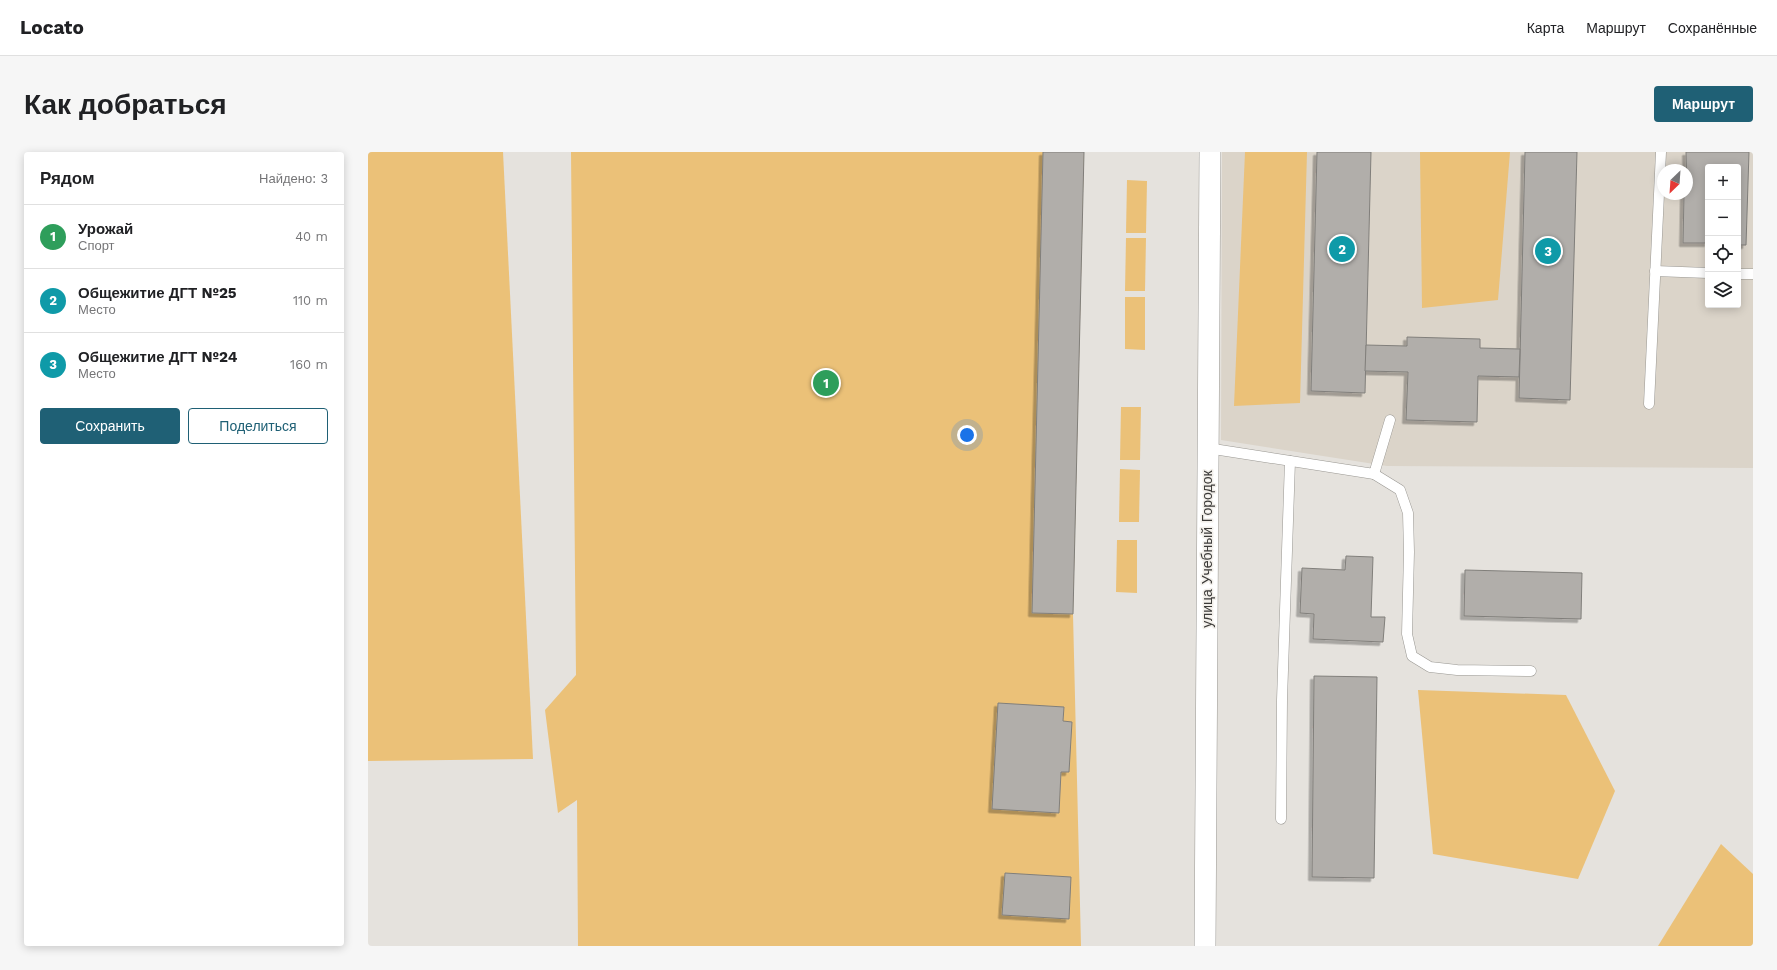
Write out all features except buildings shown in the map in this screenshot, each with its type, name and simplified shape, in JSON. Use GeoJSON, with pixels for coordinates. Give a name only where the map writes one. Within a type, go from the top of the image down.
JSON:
{"type":"FeatureCollection","features":[{"type":"Feature","properties":{"kind":"street","name":"улица Учебный Городок"},"geometry":{"type":"LineString","coordinates":[[1205,946],[1210,152]]}},
{"type":"Feature","properties":{"kind":"lane"},"geometry":{"type":"LineString","coordinates":[[1649,404],[1661,152]]}},
{"type":"Feature","properties":{"kind":"lane"},"geometry":{"type":"LineString","coordinates":[[1655,271],[1705,273]]}},
{"type":"Feature","properties":{"kind":"lane"},"geometry":{"type":"LineString","coordinates":[[1741,274],[1753,274]]}},
{"type":"Feature","properties":{"kind":"lane"},"geometry":{"type":"LineString","coordinates":[[1374,474],[1390,420]]}},
{"type":"Feature","properties":{"kind":"lane"},"geometry":{"type":"LineString","coordinates":[[1207,448],[1374,474],[1400,490],[1408,513],[1409,552],[1407,634],[1412,656],[1430,667],[1457,670],[1531,671]]}},
{"type":"Feature","properties":{"kind":"lane"},"geometry":{"type":"LineString","coordinates":[[1281,819],[1282,700],[1290,461]]}},
{"type":"Feature","properties":{"kind":"shaded area"},"geometry":{"type":"Polygon","coordinates":[[[368,152],[503,152],[533,759],[368,761],[368,152]]]}},
{"type":"Feature","properties":{"kind":"shaded area"},"geometry":{"type":"Polygon","coordinates":[[[571,152],[1084,152],[1073,614],[1081,946],[578,946],[577,800],[558,813],[545,710],[576,675],[571,152]]]}},
{"type":"Feature","properties":{"kind":"shaded area"},"geometry":{"type":"Polygon","coordinates":[[[1222,152],[1753,152],[1753,468],[1387,466],[1221,440],[1222,152]]]}},
{"type":"Feature","properties":{"kind":"shaded area"},"geometry":{"type":"Polygon","coordinates":[[[1245,152],[1307,152],[1300,403],[1234,406],[1245,152]]]}},
{"type":"Feature","properties":{"kind":"shaded area"},"geometry":{"type":"Polygon","coordinates":[[[1420,152],[1510,152],[1498,300],[1422,308],[1420,152]]]}},
{"type":"Feature","properties":{"kind":"shaded area"},"geometry":{"type":"Polygon","coordinates":[[[1127,180],[1147,181],[1146,233],[1126,233],[1127,180]]]}},
{"type":"Feature","properties":{"kind":"shaded area"},"geometry":{"type":"Polygon","coordinates":[[[1126,238],[1146,238],[1145,291],[1125,291],[1126,238]]]}},
{"type":"Feature","properties":{"kind":"shaded area"},"geometry":{"type":"Polygon","coordinates":[[[1125,297],[1145,297],[1145,350],[1125,349],[1125,297]]]}},
{"type":"Feature","properties":{"kind":"shaded area"},"geometry":{"type":"Polygon","coordinates":[[[1121,407],[1141,407],[1140,460],[1120,460],[1121,407]]]}},
{"type":"Feature","properties":{"kind":"shaded area"},"geometry":{"type":"Polygon","coordinates":[[[1120,469],[1140,470],[1139,522],[1119,522],[1120,469]]]}},
{"type":"Feature","properties":{"kind":"shaded area"},"geometry":{"type":"Polygon","coordinates":[[[1117,540],[1137,540],[1137,593],[1116,592],[1117,540]]]}},
{"type":"Feature","properties":{"kind":"shaded area"},"geometry":{"type":"Polygon","coordinates":[[[1418,690],[1566,695],[1615,791],[1578,879],[1433,854],[1418,690]]]}},
{"type":"Feature","properties":{"kind":"shaded area"},"geometry":{"type":"Polygon","coordinates":[[[1721,844],[1753,874],[1753,946],[1658,946],[1721,844]]]}},
{"type":"Feature","properties":{"kind":"place","name":"Общежитие ДГТ №25"},"geometry":{"type":"Point","coordinates":[1342,249]}},
{"type":"Feature","properties":{"kind":"place","name":"Общежитие ДГТ №24"},"geometry":{"type":"Point","coordinates":[1548,251]}},
{"type":"Feature","properties":{"kind":"place","name":"Урожай"},"geometry":{"type":"Point","coordinates":[826,383]}}]}
